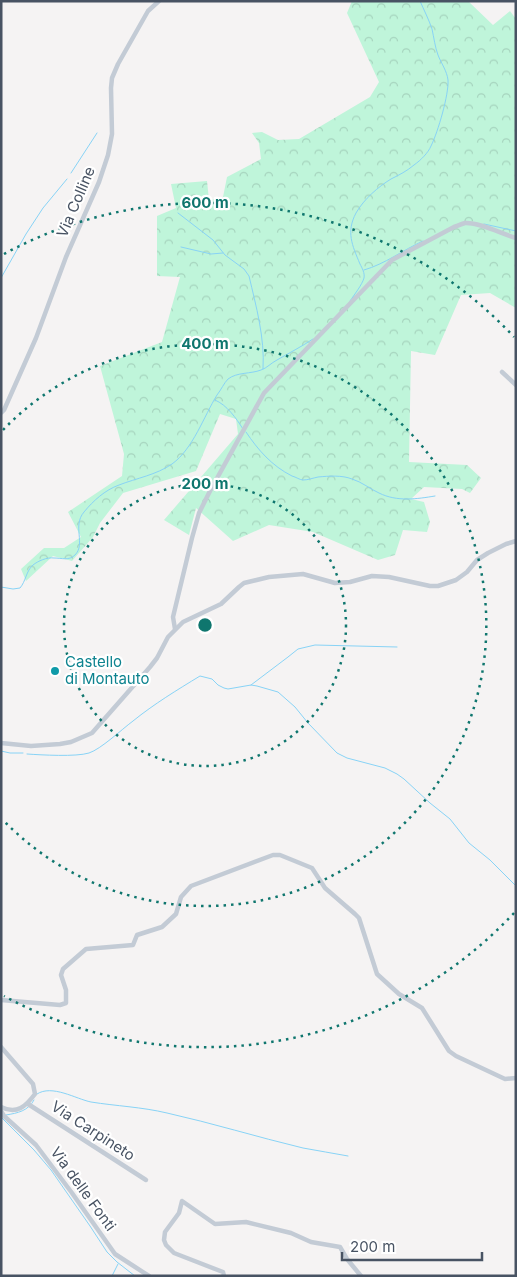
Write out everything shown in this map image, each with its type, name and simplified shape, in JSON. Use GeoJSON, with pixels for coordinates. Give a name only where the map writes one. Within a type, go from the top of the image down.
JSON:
{"type":"FeatureCollection","features":[{"type":"Feature","properties":{"kind":"street","name":"Via Colline"},"geometry":{"type":"LineString","coordinates":[[1,413],[36,338],[66,256],[99,182],[108,155],[112,134],[110,88],[112,78],[148,11],[159,1]]}},
{"type":"Feature","properties":{"kind":"street"},"geometry":{"type":"LineString","coordinates":[[176,629],[173,617],[200,513],[210,491],[264,393],[392,260],[464,223],[472,223],[516,238]]}},
{"type":"Feature","properties":{"kind":"street"},"geometry":{"type":"LineString","coordinates":[[502,372],[516,385]]}},
{"type":"Feature","properties":{"kind":"street"},"geometry":{"type":"LineString","coordinates":[[1,743],[31,746],[60,744],[71,742],[92,733],[150,667],[168,637],[183,622],[221,604],[244,583],[269,577],[303,574],[335,583],[350,582],[372,576],[389,577],[438,586],[456,580],[477,560],[506,544],[516,541]]}},
{"type":"Feature","properties":{"kind":"street"},"geometry":{"type":"LineString","coordinates":[[1,1000],[60,1005],[66,1003],[66,990],[61,975],[63,969],[86,948],[133,945],[137,935],[162,927],[176,914],[181,897],[191,886],[280,854],[312,868],[325,888],[356,914],[359,918],[377,974],[399,994],[422,1008],[449,1051],[505,1079],[516,1078]]}},
{"type":"Feature","properties":{"kind":"street"},"geometry":{"type":"LineString","coordinates":[[1,1048],[33,1084],[36,1094],[28,1104],[14,1110],[1,1107]]}},
{"type":"Feature","properties":{"kind":"street","name":"Via Carpineto"},"geometry":{"type":"LineString","coordinates":[[28,1104],[146,1180]]}},
{"type":"Feature","properties":{"kind":"street","name":"Via delle Fonti"},"geometry":{"type":"LineString","coordinates":[[1,1111],[36,1145],[115,1254],[149,1276]]}},
{"type":"Feature","properties":{"kind":"street"},"geometry":{"type":"LineString","coordinates":[[224,1276],[222,1272],[174,1253],[166,1245],[164,1240],[165,1232],[179,1213],[182,1201],[215,1224],[246,1222],[292,1233],[311,1242],[340,1248],[361,1276]]}},
{"type":"Feature","properties":{"kind":"green space"},"geometry":{"type":"Polygon","coordinates":[[[352,1],[468,1],[493,25],[510,11],[516,19],[516,308],[490,293],[461,295],[435,355],[411,351],[409,462],[467,465],[481,478],[470,493],[462,489],[424,487],[411,499],[424,502],[430,522],[427,532],[403,530],[395,555],[378,560],[313,532],[269,525],[233,541],[196,508],[189,535],[164,520],[238,434],[236,419],[220,414],[196,471],[123,493],[100,523],[93,537],[72,561],[53,556],[26,581],[21,569],[44,548],[64,548],[81,537],[68,512],[122,476],[124,454],[100,366],[162,342],[180,277],[157,276],[157,216],[176,208],[171,184],[207,181],[209,200],[223,197],[227,177],[261,159],[259,143],[252,133],[262,132],[278,140],[299,139],[370,97],[379,82],[347,13],[352,1]]]}},
{"type":"Feature","properties":{"kind":"waterway"},"geometry":{"type":"LineString","coordinates":[[350,301],[364,278],[351,238],[351,226],[356,213],[367,198],[376,190],[409,169],[426,154],[437,132],[445,103],[448,80],[437,52],[431,26],[420,1]]}},
{"type":"Feature","properties":{"kind":"waterway"},"geometry":{"type":"LineString","coordinates":[[71,173],[97,133]]}},
{"type":"Feature","properties":{"kind":"waterway"},"geometry":{"type":"LineString","coordinates":[[1,278],[43,208],[67,179]]}},
{"type":"Feature","properties":{"kind":"waterway"},"geometry":{"type":"LineString","coordinates":[[178,213],[213,240],[225,255],[244,269],[249,276],[261,334],[263,369]]}},
{"type":"Feature","properties":{"kind":"waterway"},"geometry":{"type":"LineString","coordinates":[[484,224],[516,231]]}},
{"type":"Feature","properties":{"kind":"waterway"},"geometry":{"type":"LineString","coordinates":[[364,270],[423,241]]}},
{"type":"Feature","properties":{"kind":"waterway"},"geometry":{"type":"LineString","coordinates":[[181,247],[211,254],[223,253]]}},
{"type":"Feature","properties":{"kind":"waterway"},"geometry":{"type":"LineString","coordinates":[[1,587],[20,588],[31,567],[40,561],[51,558],[68,559],[73,557],[78,551],[79,523],[84,512],[109,490],[160,471],[179,458],[192,441],[228,379],[236,375],[263,369],[313,339]]}},
{"type":"Feature","properties":{"kind":"waterway"},"geometry":{"type":"LineString","coordinates":[[215,400],[227,408],[243,429]]}},
{"type":"Feature","properties":{"kind":"waterway"},"geometry":{"type":"LineString","coordinates":[[246,432],[272,462],[285,472],[301,480],[327,476],[344,477],[356,480],[379,493],[393,498],[414,499],[435,496]]}},
{"type":"Feature","properties":{"kind":"waterway"},"geometry":{"type":"LineString","coordinates":[[251,685],[298,649],[315,645],[397,647]]}},
{"type":"Feature","properties":{"kind":"waterway"},"geometry":{"type":"LineString","coordinates":[[27,754],[76,755],[94,751],[149,709],[200,676],[212,679],[218,685],[228,689],[251,685],[257,686],[278,692],[295,707],[337,753],[347,758],[385,768],[404,779],[450,819],[469,843],[490,860],[516,886]]}},
{"type":"Feature","properties":{"kind":"waterway"},"geometry":{"type":"LineString","coordinates":[[1,751],[23,753]]}},
{"type":"Feature","properties":{"kind":"waterway"},"geometry":{"type":"LineString","coordinates":[[37,1094],[43,1091],[57,1091],[91,1102],[158,1111],[303,1148],[348,1156]]}},
{"type":"Feature","properties":{"kind":"waterway"},"geometry":{"type":"LineString","coordinates":[[6,1115],[26,1109],[34,1100]]}},
{"type":"Feature","properties":{"kind":"waterway"},"geometry":{"type":"LineString","coordinates":[[1,1117],[51,1170],[107,1252],[135,1276]]}},
{"type":"Feature","properties":{"kind":"waterway"},"geometry":{"type":"LineString","coordinates":[[112,1276],[118,1264]]}},
{"type":"Feature","properties":{"kind":"place","name":"Castello di Montauto"},"geometry":{"type":"Point","coordinates":[55,671]}}]}
